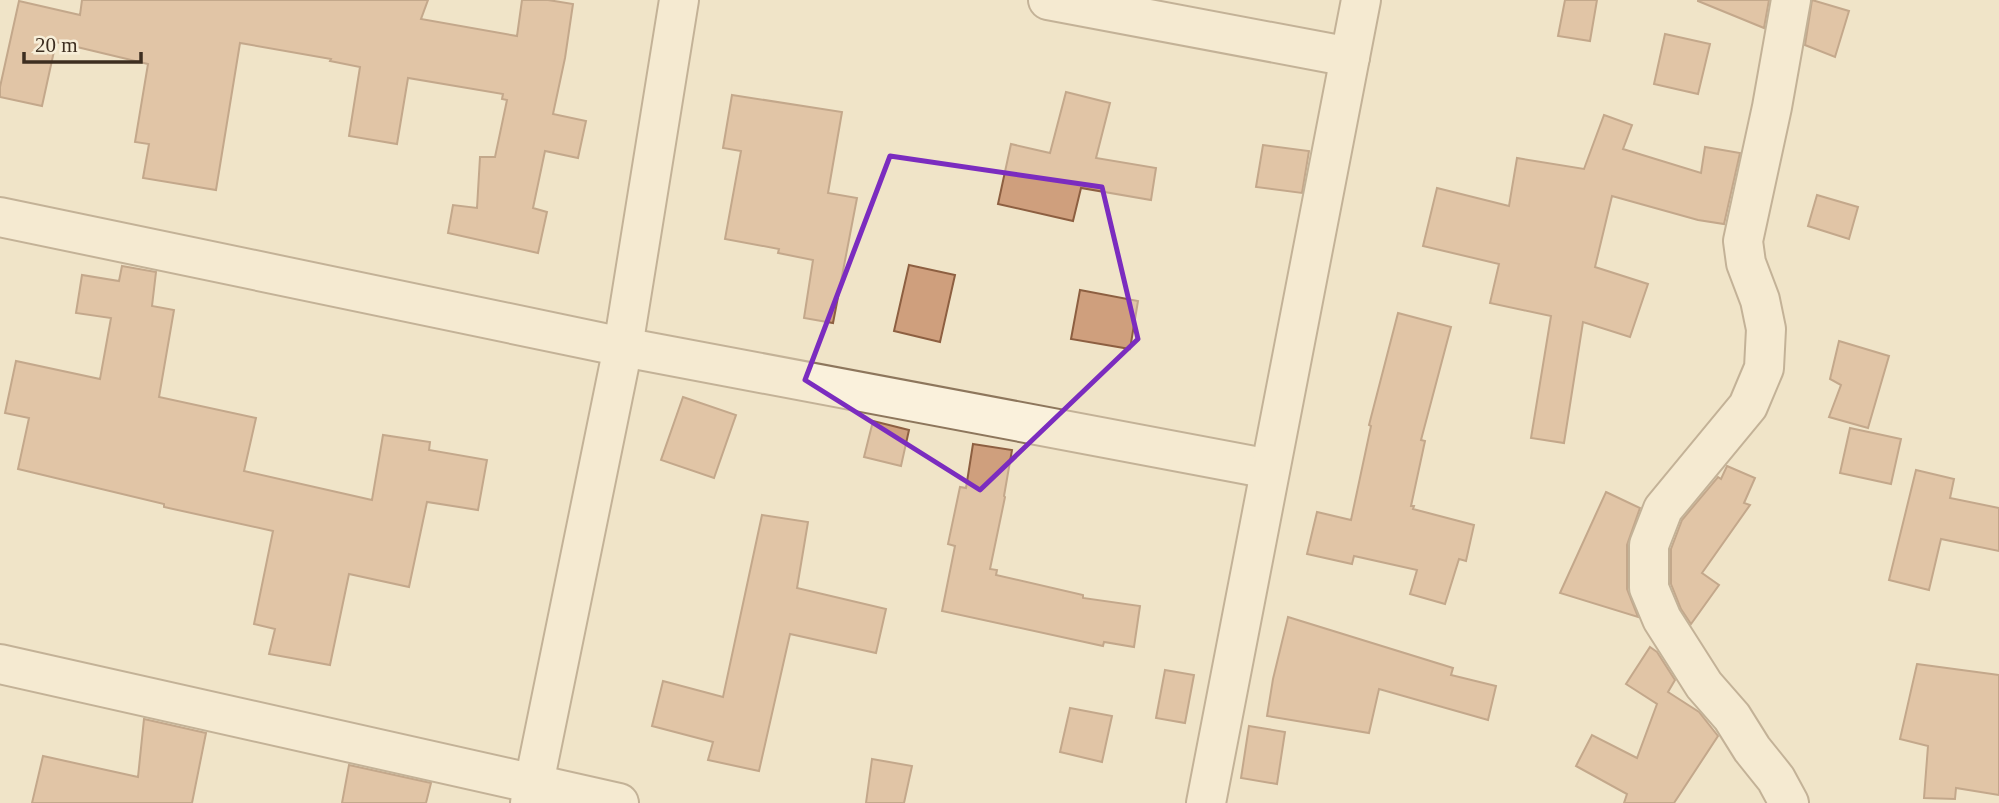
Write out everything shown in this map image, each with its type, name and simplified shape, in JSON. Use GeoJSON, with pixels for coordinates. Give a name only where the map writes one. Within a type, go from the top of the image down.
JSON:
{"type":"FeatureCollection","features":[{"type":"Feature","properties":{"kind":"street"},"geometry":{"type":"LineString","coordinates":[[531,794],[623,347],[679,0]]}},
{"type":"Feature","properties":{"kind":"street"},"geometry":{"type":"LineString","coordinates":[[1048,0],[1350,57]]}},
{"type":"Feature","properties":{"kind":"street"},"geometry":{"type":"LineString","coordinates":[[1206,803],[1361,0]]}},
{"type":"Feature","properties":{"kind":"street"},"geometry":{"type":"LineString","coordinates":[[1788,803],[1776,779],[1752,749],[1732,717],[1704,685],[1662,619],[1649,588],[1649,545],[1663,509],[1748,406],[1764,368],[1766,329],[1760,300],[1746,263],[1743,241],[1772,107],[1791,0]]}},
{"type":"Feature","properties":{"kind":"street"},"geometry":{"type":"LineString","coordinates":[[0,217],[623,347],[1270,469]]}},
{"type":"Feature","properties":{"kind":"street"},"geometry":{"type":"LineString","coordinates":[[0,664],[531,794],[619,803]]}},
{"type":"Feature","properties":{"kind":"highlighted area"},"geometry":{"type":"Polygon","coordinates":[[[890,156],[1102,187],[1138,339],[980,490],[805,380],[890,156]]]}},
{"type":"Feature","properties":{"kind":"building"},"geometry":{"type":"Polygon","coordinates":[[[82,0],[428,0],[421,19],[517,36],[522,0],[573,4],[553,114],[586,121],[578,158],[545,151],[533,208],[547,212],[538,253],[448,233],[453,205],[477,208],[480,157],[495,157],[507,100],[502,99],[503,94],[408,78],[397,144],[349,136],[360,67],[330,61],[331,59],[240,43],[216,190],[143,178],[149,144],[135,142],[148,64],[56,42],[42,106],[0,97],[19,1],[80,15],[82,0]]]}},
{"type":"Feature","properties":{"kind":"building"},"geometry":{"type":"Polygon","coordinates":[[[1565,0],[1597,0],[1590,41],[1558,36],[1565,0]]]}},
{"type":"Feature","properties":{"kind":"building"},"geometry":{"type":"Polygon","coordinates":[[[1698,0],[1769,0],[1764,28],[1698,1],[1698,0]]]}},
{"type":"Feature","properties":{"kind":"building"},"geometry":{"type":"Polygon","coordinates":[[[1812,0],[1849,11],[1835,57],[1805,45],[1812,0]]]}},
{"type":"Feature","properties":{"kind":"building"},"geometry":{"type":"Polygon","coordinates":[[[1665,34],[1710,44],[1698,94],[1654,84],[1665,34]]]}},
{"type":"Feature","properties":{"kind":"building"},"geometry":{"type":"Polygon","coordinates":[[[1066,92],[1110,103],[1096,158],[1156,168],[1151,200],[1081,188],[1073,221],[998,204],[1011,144],[1050,153],[1066,92]]]}},
{"type":"Feature","properties":{"kind":"building"},"geometry":{"type":"Polygon","coordinates":[[[732,95],[842,112],[828,193],[857,198],[833,323],[804,318],[813,260],[778,253],[779,249],[725,239],[741,151],[723,148],[732,95]]]}},
{"type":"Feature","properties":{"kind":"building"},"geometry":{"type":"Polygon","coordinates":[[[1604,115],[1632,125],[1623,149],[1701,173],[1705,147],[1740,153],[1724,224],[1698,220],[1612,196],[1595,267],[1648,284],[1630,337],[1583,322],[1564,443],[1531,438],[1551,316],[1490,303],[1499,264],[1423,246],[1437,188],[1509,206],[1517,158],[1584,169],[1604,115]]]}},
{"type":"Feature","properties":{"kind":"building"},"geometry":{"type":"Polygon","coordinates":[[[1263,145],[1309,151],[1302,193],[1256,187],[1263,145]]]}},
{"type":"Feature","properties":{"kind":"building"},"geometry":{"type":"Polygon","coordinates":[[[1817,195],[1858,207],[1849,239],[1808,226],[1817,195]]]}},
{"type":"Feature","properties":{"kind":"building"},"geometry":{"type":"Polygon","coordinates":[[[909,265],[955,275],[940,342],[894,331],[909,265]]]}},
{"type":"Feature","properties":{"kind":"building"},"geometry":{"type":"Polygon","coordinates":[[[122,266],[156,272],[152,306],[174,310],[159,397],[256,418],[244,471],[372,500],[383,435],[430,442],[429,450],[487,460],[478,510],[427,502],[409,587],[349,574],[330,665],[269,654],[275,629],[254,624],[273,531],[164,507],[164,504],[18,469],[29,418],[5,413],[16,361],[100,379],[111,318],[76,313],[82,275],[119,281],[122,266]]]}},
{"type":"Feature","properties":{"kind":"building"},"geometry":{"type":"Polygon","coordinates":[[[1080,290],[1138,301],[1130,349],[1071,339],[1080,290]]]}},
{"type":"Feature","properties":{"kind":"building"},"geometry":{"type":"Polygon","coordinates":[[[1398,313],[1451,327],[1421,440],[1425,441],[1411,506],[1414,506],[1413,509],[1474,525],[1466,561],[1459,559],[1445,604],[1410,594],[1417,570],[1354,556],[1352,564],[1307,554],[1317,512],[1351,520],[1371,426],[1369,425],[1398,313]]]}},
{"type":"Feature","properties":{"kind":"building"},"geometry":{"type":"Polygon","coordinates":[[[1839,341],[1889,356],[1868,428],[1829,417],[1841,385],[1830,379],[1839,341]]]}},
{"type":"Feature","properties":{"kind":"building"},"geometry":{"type":"Polygon","coordinates":[[[683,397],[736,415],[714,478],[661,460],[683,397]]]}},
{"type":"Feature","properties":{"kind":"building"},"geometry":{"type":"Polygon","coordinates":[[[873,421],[909,430],[901,466],[864,457],[873,421]]]}},
{"type":"Feature","properties":{"kind":"building"},"geometry":{"type":"Polygon","coordinates":[[[1850,428],[1901,439],[1891,484],[1840,473],[1850,428]]]}},
{"type":"Feature","properties":{"kind":"building"},"geometry":{"type":"Polygon","coordinates":[[[973,444],[1012,450],[990,569],[997,570],[996,575],[1083,595],[1083,598],[1140,606],[1134,647],[1104,642],[1103,646],[942,611],[955,546],[948,544],[960,487],[966,488],[973,444]]]}},
{"type":"Feature","properties":{"kind":"building"},"geometry":{"type":"Polygon","coordinates":[[[1727,466],[1755,478],[1744,503],[1750,505],[1702,573],[1719,585],[1691,624],[1681,609],[1671,584],[1671,549],[1682,520],[1718,477],[1721,479],[1727,466]]]}},
{"type":"Feature","properties":{"kind":"building"},"geometry":{"type":"Polygon","coordinates":[[[1916,470],[1954,479],[1950,498],[1999,508],[1999,551],[1941,539],[1929,590],[1889,580],[1916,470]]]}},
{"type":"Feature","properties":{"kind":"building"},"geometry":{"type":"Polygon","coordinates":[[[1606,492],[1640,508],[1627,545],[1627,589],[1638,617],[1560,593],[1606,492]]]}},
{"type":"Feature","properties":{"kind":"building"},"geometry":{"type":"Polygon","coordinates":[[[762,515],[808,522],[797,588],[886,609],[876,653],[790,634],[759,771],[708,760],[713,742],[652,726],[663,681],[723,697],[762,515]]]}},
{"type":"Feature","properties":{"kind":"building"},"geometry":{"type":"Polygon","coordinates":[[[1288,617],[1453,668],[1451,675],[1496,686],[1488,720],[1379,689],[1369,733],[1267,716],[1288,617]]]}},
{"type":"Feature","properties":{"kind":"building"},"geometry":{"type":"Polygon","coordinates":[[[1650,647],[1657,652],[1675,680],[1668,692],[1699,712],[1718,736],[1674,803],[1624,803],[1627,794],[1576,766],[1592,735],[1637,758],[1657,704],[1626,684],[1650,647]]]}},
{"type":"Feature","properties":{"kind":"building"},"geometry":{"type":"Polygon","coordinates":[[[1917,664],[1999,675],[1999,795],[1956,788],[1955,799],[1924,798],[1928,746],[1900,739],[1917,664]]]}},
{"type":"Feature","properties":{"kind":"building"},"geometry":{"type":"Polygon","coordinates":[[[1165,670],[1194,675],[1185,723],[1156,718],[1165,670]]]}},
{"type":"Feature","properties":{"kind":"building"},"geometry":{"type":"Polygon","coordinates":[[[1070,708],[1112,716],[1102,762],[1060,752],[1070,708]]]}},
{"type":"Feature","properties":{"kind":"building"},"geometry":{"type":"Polygon","coordinates":[[[144,719],[206,733],[192,803],[32,803],[43,756],[138,777],[144,719]]]}},
{"type":"Feature","properties":{"kind":"building"},"geometry":{"type":"Polygon","coordinates":[[[1249,726],[1285,732],[1277,784],[1241,778],[1249,726]]]}},
{"type":"Feature","properties":{"kind":"building"},"geometry":{"type":"Polygon","coordinates":[[[872,759],[912,766],[904,803],[866,803],[872,759]]]}},
{"type":"Feature","properties":{"kind":"building"},"geometry":{"type":"Polygon","coordinates":[[[349,765],[431,783],[426,803],[342,803],[349,765]]]}}]}
